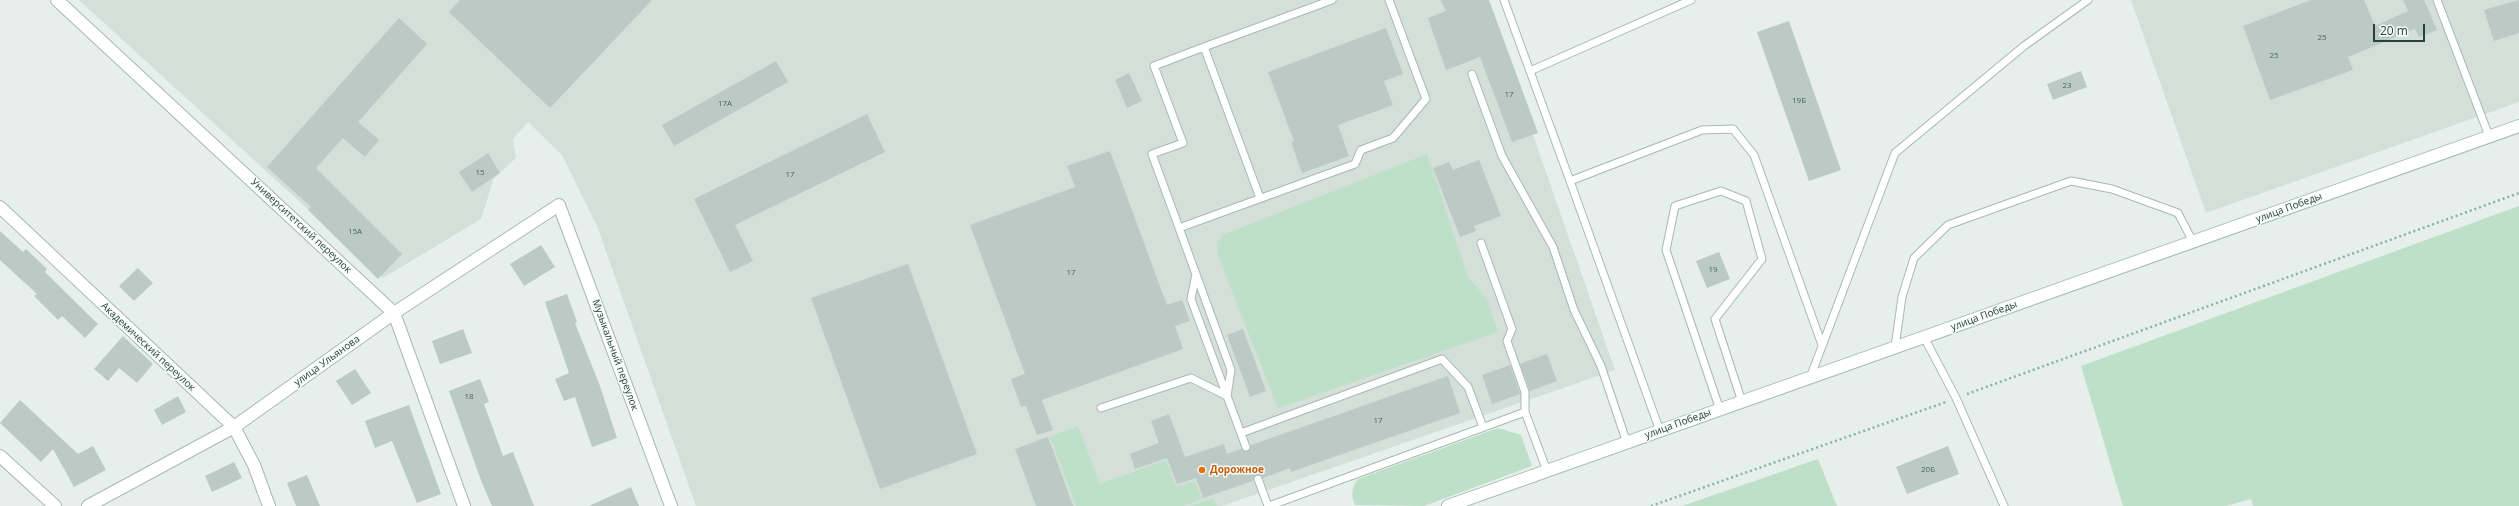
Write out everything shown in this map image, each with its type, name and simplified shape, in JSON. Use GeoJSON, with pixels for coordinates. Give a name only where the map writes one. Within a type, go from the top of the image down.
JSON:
{"type":"FeatureCollection","features":[{"type":"Feature","properties":{"kind":"street","name":"Университетский переулок"},"geometry":{"type":"LineString","coordinates":[[57,0],[394,313],[464,506]]}},
{"type":"Feature","properties":{"kind":"street","name":"улица Победы"},"geometry":{"type":"LineString","coordinates":[[1448,506],[2519,126]]}},
{"type":"Feature","properties":{"kind":"street","name":"улица Ульянова"},"geometry":{"type":"LineString","coordinates":[[88,506],[234,427],[394,313],[559,205]]}},
{"type":"Feature","properties":{"kind":"street","name":"Музыкальный переулок"},"geometry":{"type":"LineString","coordinates":[[559,205],[671,506]]}},
{"type":"Feature","properties":{"kind":"street","name":"Академический переулок"},"geometry":{"type":"LineString","coordinates":[[0,206],[234,427],[254,465],[269,506]]}},
{"type":"Feature","properties":{"kind":"street"},"geometry":{"type":"LineString","coordinates":[[0,456],[55,506]]}},
{"type":"Feature","properties":{"kind":"lane"},"geometry":{"type":"LineString","coordinates":[[1227,396],[1232,370],[1152,154],[1182,143],[1154,66],[1332,0]]}},
{"type":"Feature","properties":{"kind":"lane"},"geometry":{"type":"LineString","coordinates":[[1179,228],[1355,164],[1361,150],[1393,138],[1426,99],[1389,0]]}},
{"type":"Feature","properties":{"kind":"lane"},"geometry":{"type":"LineString","coordinates":[[1504,0],[1660,431]]}},
{"type":"Feature","properties":{"kind":"lane"},"geometry":{"type":"LineString","coordinates":[[1530,71],[1691,0]]}},
{"type":"Feature","properties":{"kind":"lane"},"geometry":{"type":"LineString","coordinates":[[1810,378],[1895,153],[2024,46],[2088,0]]}},
{"type":"Feature","properties":{"kind":"lane"},"geometry":{"type":"LineString","coordinates":[[2437,0],[2489,136]]}},
{"type":"Feature","properties":{"kind":"lane"},"geometry":{"type":"LineString","coordinates":[[1204,47],[1260,198]]}},
{"type":"Feature","properties":{"kind":"lane"},"geometry":{"type":"LineString","coordinates":[[1472,74],[1502,156],[1553,247],[1574,310],[1601,366],[1626,443]]}},
{"type":"Feature","properties":{"kind":"lane"},"geometry":{"type":"LineString","coordinates":[[1570,181],[1702,130],[1733,129],[1754,155],[1822,345]]}},
{"type":"Feature","properties":{"kind":"lane"},"geometry":{"type":"LineString","coordinates":[[1895,348],[1902,297],[1914,258],[1948,225],[2071,181],[2112,189],[2178,213],[2193,242]]}},
{"type":"Feature","properties":{"kind":"lane"},"geometry":{"type":"LineString","coordinates":[[1720,410],[1666,250],[1675,206],[1721,191],[1746,201],[1762,259],[1715,319],[1742,402]]}},
{"type":"Feature","properties":{"kind":"lane"},"geometry":{"type":"LineString","coordinates":[[1481,243],[1512,329],[1507,342],[1525,392],[1525,412],[1547,471]]}},
{"type":"Feature","properties":{"kind":"lane"},"geometry":{"type":"LineString","coordinates":[[1196,274],[1191,299],[1246,447]]}},
{"type":"Feature","properties":{"kind":"lane"},"geometry":{"type":"LineString","coordinates":[[1924,337],[1956,398],[2004,506]]}},
{"type":"Feature","properties":{"kind":"lane"},"geometry":{"type":"LineString","coordinates":[[1241,433],[1442,359],[1468,387],[1483,427]]}},
{"type":"Feature","properties":{"kind":"lane"},"geometry":{"type":"LineString","coordinates":[[1101,408],[1191,378],[1227,396]]}},
{"type":"Feature","properties":{"kind":"lane"},"geometry":{"type":"LineString","coordinates":[[1258,479],[1268,506],[1525,412]]}},
{"type":"Feature","properties":{"kind":"path"},"geometry":{"type":"LineString","coordinates":[[1651,506],[1956,398],[2519,193]]}},
{"type":"Feature","properties":{"kind":"shaded area"},"geometry":{"type":"Polygon","coordinates":[[[79,0],[1486,0],[1615,370],[1222,506],[696,506],[597,226],[562,155],[528,122],[513,139],[516,158],[494,178],[481,219],[383,278],[79,0]]]}},
{"type":"Feature","properties":{"kind":"shaded area"},"geometry":{"type":"Polygon","coordinates":[[[2131,0],[2519,0],[2519,102],[2206,213],[2131,0]]]}},
{"type":"Feature","properties":{"kind":"green space"},"geometry":{"type":"Polygon","coordinates":[[[1427,154],[1468,276],[1487,300],[1498,332],[1278,408],[1218,256],[1217,243],[1223,235],[1427,154]]]}},
{"type":"Feature","properties":{"kind":"green space"},"geometry":{"type":"Polygon","coordinates":[[[2519,206],[2519,506],[2253,506],[2251,499],[2226,506],[2123,506],[2081,366],[2519,206]]]}},
{"type":"Feature","properties":{"kind":"green space"},"geometry":{"type":"Polygon","coordinates":[[[1078,426],[1100,484],[1166,460],[1176,487],[1195,481],[1202,499],[1183,506],[1076,506],[1050,437],[1078,426]]]}},
{"type":"Feature","properties":{"kind":"green space"},"geometry":{"type":"Polygon","coordinates":[[[1498,428],[1521,435],[1532,466],[1424,506],[1355,505],[1352,492],[1358,479],[1498,428]]]}},
{"type":"Feature","properties":{"kind":"green space"},"geometry":{"type":"Polygon","coordinates":[[[1818,459],[1837,506],[1682,506],[1818,459]]]}},
{"type":"Feature","properties":{"kind":"green space"},"geometry":{"type":"Polygon","coordinates":[[[1213,498],[1216,506],[1192,506],[1213,498]]]}},
{"type":"Feature","properties":{"kind":"building"},"geometry":{"type":"Polygon","coordinates":[[[460,0],[652,0],[550,108],[449,12],[460,0]]]}},
{"type":"Feature","properties":{"kind":"building"},"geometry":{"type":"Polygon","coordinates":[[[1441,0],[1489,0],[1538,133],[1512,142],[1480,57],[1446,70],[1428,18],[1446,11],[1441,0]]]}},
{"type":"Feature","properties":{"kind":"building"},"geometry":{"type":"Polygon","coordinates":[[[2311,0],[2364,0],[2375,26],[2408,11],[2403,0],[2424,0],[2437,30],[2419,37],[2415,29],[2348,57],[2353,70],[2270,100],[2243,26],[2311,0]]]}},
{"type":"Feature","properties":{"kind":"building"},"geometry":{"type":"Polygon","coordinates":[[[2519,0],[2519,33],[2494,41],[2484,10],[2519,0]]]}},
{"type":"Feature","properties":{"kind":"building"},"geometry":{"type":"Polygon","coordinates":[[[399,18],[427,44],[358,122],[379,140],[365,157],[343,138],[316,168],[402,254],[378,279],[308,210],[311,207],[267,167],[399,18]]]}},
{"type":"Feature","properties":{"kind":"building"},"geometry":{"type":"Polygon","coordinates":[[[1789,21],[1841,170],[1809,181],[1757,32],[1789,21]]]}},
{"type":"Feature","properties":{"kind":"building"},"geometry":{"type":"Polygon","coordinates":[[[1386,28],[1403,74],[1384,81],[1393,105],[1338,125],[1349,156],[1302,173],[1291,142],[1294,141],[1268,72],[1386,28]]]}},
{"type":"Feature","properties":{"kind":"building"},"geometry":{"type":"Polygon","coordinates":[[[776,61],[788,82],[674,146],[662,125],[776,61]]]}},
{"type":"Feature","properties":{"kind":"building"},"geometry":{"type":"Polygon","coordinates":[[[2081,71],[2087,87],[2053,100],[2047,84],[2081,71]]]}},
{"type":"Feature","properties":{"kind":"building"},"geometry":{"type":"Polygon","coordinates":[[[1129,73],[1142,101],[1127,108],[1115,80],[1129,73]]]}},
{"type":"Feature","properties":{"kind":"building"},"geometry":{"type":"Polygon","coordinates":[[[867,114],[885,152],[735,225],[753,261],[730,272],[694,199],[867,114]]]}},
{"type":"Feature","properties":{"kind":"building"},"geometry":{"type":"Polygon","coordinates":[[[1110,151],[1167,305],[1182,300],[1190,321],[1175,326],[1183,349],[1042,400],[1053,430],[1037,435],[1026,406],[1021,407],[1011,379],[1025,374],[970,225],[1075,187],[1067,166],[1110,151]]]}},
{"type":"Feature","properties":{"kind":"building"},"geometry":{"type":"Polygon","coordinates":[[[488,153],[500,173],[472,192],[459,172],[488,153]]]}},
{"type":"Feature","properties":{"kind":"building"},"geometry":{"type":"Polygon","coordinates":[[[1479,160],[1501,216],[1474,226],[1476,231],[1460,237],[1433,168],[1449,162],[1453,170],[1479,160]]]}},
{"type":"Feature","properties":{"kind":"building"},"geometry":{"type":"Polygon","coordinates":[[[0,231],[23,252],[26,249],[47,269],[45,272],[98,324],[85,338],[62,316],[58,320],[34,296],[37,294],[0,260],[0,231]]]}},
{"type":"Feature","properties":{"kind":"building"},"geometry":{"type":"Polygon","coordinates":[[[541,245],[555,267],[524,286],[510,264],[541,245]]]}},
{"type":"Feature","properties":{"kind":"building"},"geometry":{"type":"Polygon","coordinates":[[[1719,252],[1730,279],[1707,288],[1696,261],[1719,252]]]}},
{"type":"Feature","properties":{"kind":"building"},"geometry":{"type":"Polygon","coordinates":[[[908,264],[977,454],[880,489],[811,298],[908,264]]]}},
{"type":"Feature","properties":{"kind":"building"},"geometry":{"type":"Polygon","coordinates":[[[138,268],[153,283],[134,301],[119,286],[138,268]]]}},
{"type":"Feature","properties":{"kind":"building"},"geometry":{"type":"Polygon","coordinates":[[[567,294],[577,322],[575,323],[600,386],[617,438],[592,447],[575,397],[564,401],[555,379],[569,373],[545,302],[567,294]]]}},
{"type":"Feature","properties":{"kind":"building"},"geometry":{"type":"Polygon","coordinates":[[[463,329],[472,353],[440,364],[432,341],[463,329]]]}},
{"type":"Feature","properties":{"kind":"building"},"geometry":{"type":"Polygon","coordinates":[[[1243,329],[1266,391],[1250,397],[1227,335],[1243,329]]]}},
{"type":"Feature","properties":{"kind":"building"},"geometry":{"type":"Polygon","coordinates":[[[123,336],[153,364],[137,383],[119,368],[108,381],[94,369],[123,336]]]}},
{"type":"Feature","properties":{"kind":"building"},"geometry":{"type":"Polygon","coordinates":[[[1547,354],[1557,381],[1530,391],[1520,364],[1547,354]]]}},
{"type":"Feature","properties":{"kind":"building"},"geometry":{"type":"Polygon","coordinates":[[[1510,365],[1520,394],[1492,404],[1482,375],[1510,365]]]}},
{"type":"Feature","properties":{"kind":"building"},"geometry":{"type":"Polygon","coordinates":[[[355,369],[371,393],[352,405],[336,381],[355,369]]]}},
{"type":"Feature","properties":{"kind":"building"},"geometry":{"type":"Polygon","coordinates":[[[1448,376],[1460,413],[1291,472],[1290,468],[1263,478],[1257,474],[1253,481],[1203,498],[1196,478],[1177,484],[1167,458],[1135,469],[1130,454],[1159,443],[1151,421],[1169,414],[1185,457],[1224,444],[1227,454],[1241,449],[1247,452],[1251,445],[1448,376]]]}},
{"type":"Feature","properties":{"kind":"building"},"geometry":{"type":"Polygon","coordinates":[[[480,379],[489,402],[484,404],[503,456],[513,452],[534,506],[492,506],[482,483],[449,391],[480,379]]]}},
{"type":"Feature","properties":{"kind":"building"},"geometry":{"type":"Polygon","coordinates":[[[178,396],[186,412],[162,425],[154,410],[178,396]]]}},
{"type":"Feature","properties":{"kind":"building"},"geometry":{"type":"Polygon","coordinates":[[[20,400],[78,454],[93,446],[106,470],[74,487],[53,449],[41,462],[0,423],[20,400]]]}},
{"type":"Feature","properties":{"kind":"building"},"geometry":{"type":"Polygon","coordinates":[[[409,405],[441,494],[417,503],[392,441],[375,448],[365,421],[409,405]]]}},
{"type":"Feature","properties":{"kind":"building"},"geometry":{"type":"Polygon","coordinates":[[[1048,437],[1073,506],[1036,506],[1015,449],[1048,437]]]}},
{"type":"Feature","properties":{"kind":"building"},"geometry":{"type":"Polygon","coordinates":[[[1948,446],[1959,474],[1907,494],[1896,467],[1948,446]]]}},
{"type":"Feature","properties":{"kind":"building"},"geometry":{"type":"Polygon","coordinates":[[[234,462],[242,478],[212,492],[205,476],[234,462]]]}},
{"type":"Feature","properties":{"kind":"building"},"geometry":{"type":"Polygon","coordinates":[[[307,475],[320,506],[296,506],[287,483],[307,475]]]}},
{"type":"Feature","properties":{"kind":"building"},"geometry":{"type":"Polygon","coordinates":[[[631,487],[639,506],[589,506],[631,487]]]}},
{"type":"Feature","properties":{"kind":"place","name":"Дорожное"},"geometry":{"type":"Point","coordinates":[1202,470]}}]}
